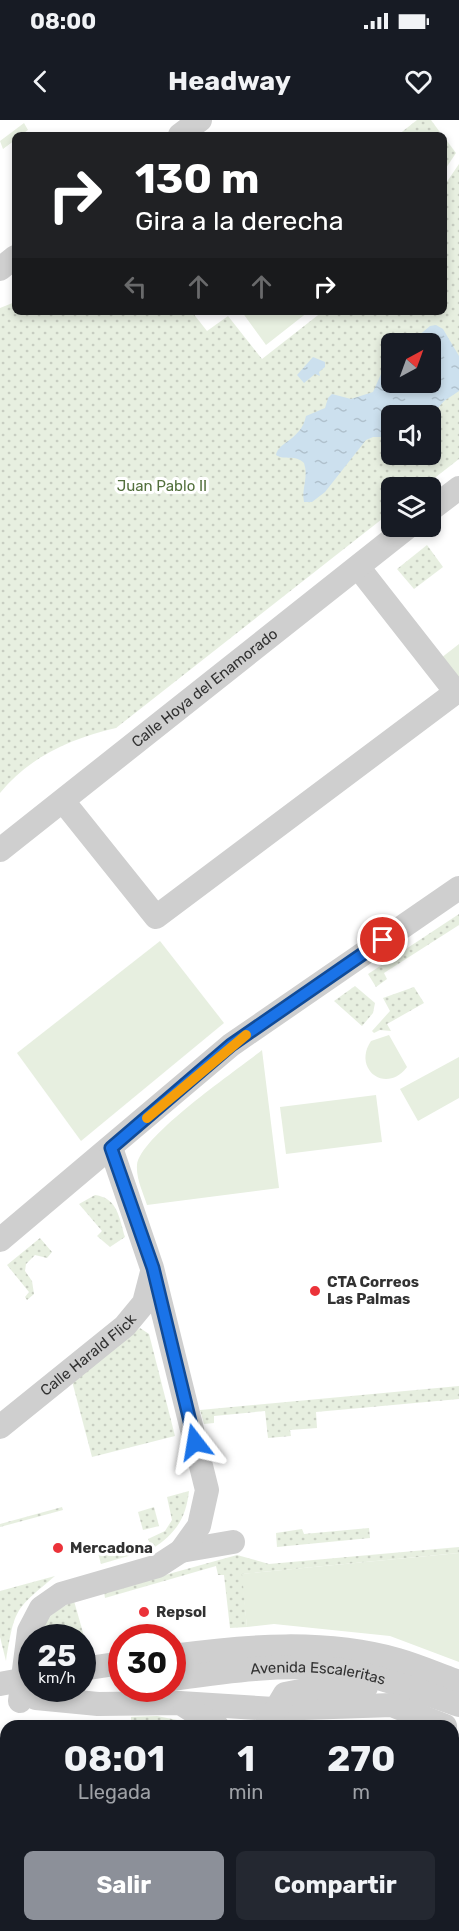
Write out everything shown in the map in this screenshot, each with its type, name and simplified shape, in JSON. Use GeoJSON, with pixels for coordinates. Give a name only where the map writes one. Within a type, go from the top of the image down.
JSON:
{"type":"FeatureCollection","features":[{"type":"Feature","properties":{"kind":"street"},"geometry":{"type":"LineString","coordinates":[[184,132],[200,120]]}},
{"type":"Feature","properties":{"kind":"street"},"geometry":{"type":"LineString","coordinates":[[0,269],[12,259]]}},
{"type":"Feature","properties":{"kind":"street"},"geometry":{"type":"LineString","coordinates":[[441,502],[459,488]]}},
{"type":"Feature","properties":{"kind":"street","name":"Calle Hoya del Enamorado"},"geometry":{"type":"LineString","coordinates":[[0,850],[395,537]]}},
{"type":"Feature","properties":{"kind":"street"},"geometry":{"type":"LineString","coordinates":[[63,801],[156,916],[456,692],[358,567]]}},
{"type":"Feature","properties":{"kind":"street"},"geometry":{"type":"LineString","coordinates":[[0,1240],[231,1045],[459,888]]}},
{"type":"Feature","properties":{"kind":"street"},"geometry":{"type":"LineString","coordinates":[[33,1624],[41,1608],[61,1594],[158,1566],[181,1551],[199,1526],[207,1490],[187,1447],[141,1212],[111,1148]]}},
{"type":"Feature","properties":{"kind":"street","name":"Calle Harald Flick"},"geometry":{"type":"LineString","coordinates":[[0,1427],[67,1379],[125,1326],[144,1303],[153,1268]]}},
{"type":"Feature","properties":{"kind":"street"},"geometry":{"type":"LineString","coordinates":[[181,1551],[233,1542],[220,1539],[199,1526]]}},
{"type":"Feature","properties":{"kind":"street","name":"Avenida Escaleritas"},"geometry":{"type":"LineString","coordinates":[[186,1654],[249,1646],[338,1649],[398,1660],[459,1682]]}},
{"type":"Feature","properties":{"kind":"street","name":"Avenida Escaleritas"},"geometry":{"type":"LineString","coordinates":[[186,1677],[246,1668],[292,1667],[342,1671],[411,1688],[459,1705]]}},
{"type":"Feature","properties":{"kind":"street"},"geometry":{"type":"LineString","coordinates":[[270,1718],[285,1694],[321,1687],[411,1688]]}},
{"type":"Feature","properties":{"kind":"street"},"geometry":{"type":"LineString","coordinates":[[86,1702],[98,1704],[180,1703],[270,1718],[392,1705],[430,1720]]}},
{"type":"Feature","properties":{"kind":"street"},"geometry":{"type":"LineString","coordinates":[[180,1703],[207,1720]]}},
{"type":"Feature","properties":{"kind":"green space"},"geometry":{"type":"Polygon","coordinates":[[[417,120],[431,120],[440,132],[402,132],[417,120]]]}},
{"type":"Feature","properties":{"kind":"green space"},"geometry":{"type":"Polygon","coordinates":[[[24,123],[28,130],[25,132],[12,132],[24,123]]]}},
{"type":"Feature","properties":{"kind":"green space"},"geometry":{"type":"Polygon","coordinates":[[[12,132],[12,142],[3,149],[0,141],[12,132]]]}},
{"type":"Feature","properties":{"kind":"green space"},"geometry":{"type":"Polygon","coordinates":[[[447,141],[456,153],[447,166],[447,141]]]}},
{"type":"Feature","properties":{"kind":"green space","name":"Juan Pablo II"},"geometry":{"type":"Polygon","coordinates":[[[459,164],[459,459],[436,477],[381,477],[381,520],[116,728],[83,737],[52,751],[24,769],[0,793],[0,308],[12,303],[12,315],[194,315],[207,331],[228,316],[262,359],[318,315],[447,315],[447,182],[459,164]]]}},
{"type":"Feature","properties":{"kind":"green space"},"geometry":{"type":"Polygon","coordinates":[[[244,315],[304,315],[266,345],[244,315]]]}},
{"type":"Feature","properties":{"kind":"green space"},"geometry":{"type":"Polygon","coordinates":[[[427,545],[443,567],[414,589],[397,569],[427,545]]]}},
{"type":"Feature","properties":{"kind":"green space"},"geometry":{"type":"Polygon","coordinates":[[[459,644],[459,681],[441,658],[459,644]]]}},
{"type":"Feature","properties":{"kind":"green space"},"geometry":{"type":"Polygon","coordinates":[[[459,914],[459,925],[384,973],[387,979],[376,987],[368,974],[459,914]]]}},
{"type":"Feature","properties":{"kind":"green space"},"geometry":{"type":"Polygon","coordinates":[[[160,941],[224,1023],[81,1141],[17,1053],[160,941]]]}},
{"type":"Feature","properties":{"kind":"green space"},"geometry":{"type":"Polygon","coordinates":[[[355,986],[375,1003],[373,1013],[362,1026],[334,1001],[355,986]]]}},
{"type":"Feature","properties":{"kind":"green space"},"geometry":{"type":"Polygon","coordinates":[[[414,987],[424,1003],[387,1024],[391,1031],[380,1030],[374,1033],[372,1031],[390,1011],[383,998],[414,987]]]}},
{"type":"Feature","properties":{"kind":"green space"},"geometry":{"type":"Polygon","coordinates":[[[389,1035],[407,1067],[399,1075],[390,1079],[374,1075],[366,1061],[366,1051],[371,1041],[389,1035]]]}},
{"type":"Feature","properties":{"kind":"green space"},"geometry":{"type":"Polygon","coordinates":[[[262,1050],[279,1188],[147,1205],[137,1170],[142,1153],[171,1121],[262,1050]]]}},
{"type":"Feature","properties":{"kind":"green space"},"geometry":{"type":"Polygon","coordinates":[[[459,1057],[459,1098],[418,1121],[400,1089],[459,1057]]]}},
{"type":"Feature","properties":{"kind":"green space"},"geometry":{"type":"Polygon","coordinates":[[[376,1095],[382,1142],[286,1154],[280,1107],[376,1095]]]}},
{"type":"Feature","properties":{"kind":"green space"},"geometry":{"type":"Polygon","coordinates":[[[95,1195],[109,1200],[121,1223],[125,1237],[110,1247],[97,1236],[102,1231],[79,1204],[95,1195]]]}},
{"type":"Feature","properties":{"kind":"green space"},"geometry":{"type":"Polygon","coordinates":[[[40,1238],[52,1252],[47,1258],[35,1255],[26,1264],[25,1271],[32,1281],[34,1294],[27,1300],[25,1297],[29,1292],[7,1265],[40,1238]]]}},
{"type":"Feature","properties":{"kind":"green space"},"geometry":{"type":"Polygon","coordinates":[[[140,1328],[149,1334],[175,1436],[92,1457],[72,1381],[140,1328]]]}},
{"type":"Feature","properties":{"kind":"green space"},"geometry":{"type":"Polygon","coordinates":[[[459,1386],[459,1399],[316,1412],[317,1428],[290,1430],[291,1436],[268,1438],[265,1411],[214,1416],[214,1423],[204,1424],[200,1410],[459,1386]]]}},
{"type":"Feature","properties":{"kind":"green space"},"geometry":{"type":"Polygon","coordinates":[[[189,1491],[185,1510],[178,1525],[167,1538],[152,1549],[148,1539],[165,1531],[172,1520],[167,1497],[189,1491]]]}},
{"type":"Feature","properties":{"kind":"green space"},"geometry":{"type":"Polygon","coordinates":[[[62,1507],[63,1510],[0,1527],[0,1524],[62,1507]]]}},
{"type":"Feature","properties":{"kind":"green space"},"geometry":{"type":"Polygon","coordinates":[[[154,1507],[159,1526],[143,1530],[138,1512],[154,1507]]]}},
{"type":"Feature","properties":{"kind":"green space"},"geometry":{"type":"Polygon","coordinates":[[[369,1528],[370,1538],[277,1547],[276,1533],[302,1529],[304,1534],[369,1528]]]}},
{"type":"Feature","properties":{"kind":"green space"},"geometry":{"type":"Polygon","coordinates":[[[139,1545],[142,1552],[101,1564],[98,1553],[108,1550],[110,1555],[139,1545]]]}},
{"type":"Feature","properties":{"kind":"green space"},"geometry":{"type":"Polygon","coordinates":[[[459,1547],[459,1553],[242,1574],[247,1627],[230,1628],[224,1575],[218,1575],[216,1566],[105,1598],[104,1592],[237,1555],[269,1564],[459,1547]]]}},
{"type":"Feature","properties":{"kind":"green space"},"geometry":{"type":"Polygon","coordinates":[[[459,1553],[459,1662],[390,1636],[274,1624],[247,1627],[241,1574],[459,1553]]]}},
{"type":"Feature","properties":{"kind":"green space"},"geometry":{"type":"Polygon","coordinates":[[[55,1576],[19,1611],[12,1630],[6,1661],[0,1637],[0,1591],[55,1576]]]}},
{"type":"Feature","properties":{"kind":"green space"},"geometry":{"type":"Polygon","coordinates":[[[74,1601],[81,1624],[45,1624],[57,1611],[74,1601]]]}},
{"type":"Feature","properties":{"kind":"green space"},"geometry":{"type":"Polygon","coordinates":[[[157,1716],[177,1720],[131,1720],[131,1717],[157,1716]]]}},
{"type":"Feature","properties":{"kind":"water"},"geometry":{"type":"Polygon","coordinates":[[[436,325],[443,329],[459,356],[459,391],[441,405],[381,405],[381,437],[366,440],[325,492],[312,502],[304,502],[306,473],[304,463],[297,459],[279,457],[276,455],[278,451],[299,430],[306,416],[325,408],[332,394],[351,399],[373,392],[381,374],[381,393],[441,393],[441,333],[422,333],[430,326],[436,325]]]}},
{"type":"Feature","properties":{"kind":"water"},"geometry":{"type":"Polygon","coordinates":[[[313,357],[325,362],[325,367],[319,372],[320,376],[315,374],[304,383],[297,375],[313,357]]]}},
{"type":"Feature","properties":{"kind":"slow traffic"},"geometry":{"type":"LineString","coordinates":[[147,1118],[231,1045],[246,1035]]}},
{"type":"Feature","properties":{"kind":"place","name":"CTA Correos Las Palmas"},"geometry":{"type":"Point","coordinates":[315,1291]}},
{"type":"Feature","properties":{"kind":"place","name":"Mercadona"},"geometry":{"type":"Point","coordinates":[58,1548]}},
{"type":"Feature","properties":{"kind":"place","name":"Repsol"},"geometry":{"type":"Point","coordinates":[144,1612]}},
{"type":"Feature","properties":{"kind":"route"},"geometry":{"type":"LineString","coordinates":[[195,1442],[153,1268],[111,1148],[231,1045],[383,940]]}}]}
